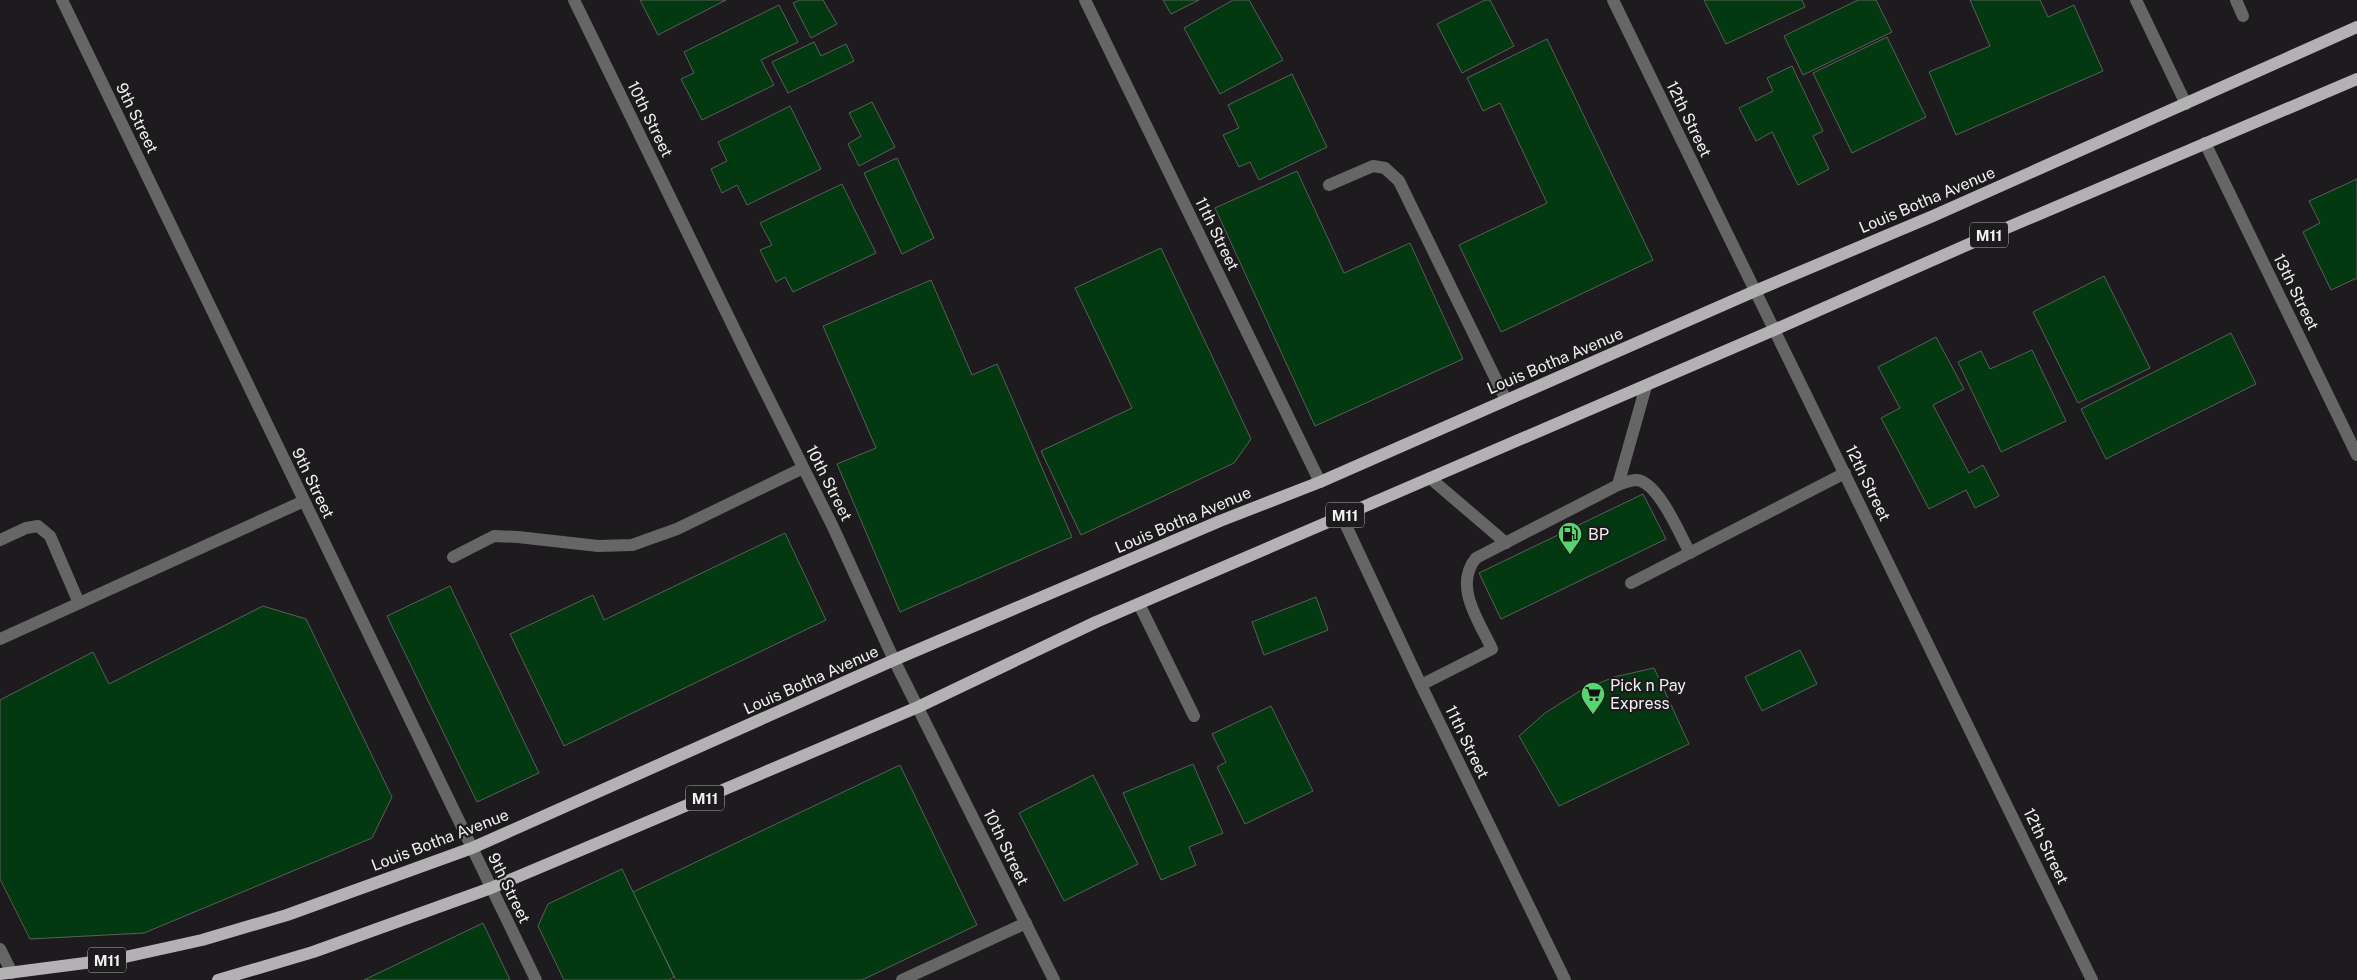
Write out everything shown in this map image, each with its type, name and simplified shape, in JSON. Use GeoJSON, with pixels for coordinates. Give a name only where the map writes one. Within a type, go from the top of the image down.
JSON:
{"type":"FeatureCollection","features":[{"type":"Feature","properties":{"kind":"main road","name":"Louis Botha Avenue"},"geometry":{"type":"LineString","coordinates":[[6,973],[116,959],[202,940],[288,915],[472,848],[894,660],[1220,521],[1320,482],[1755,291],[1933,216],[2357,27]]}},
{"type":"Feature","properties":{"kind":"main road","name":"M11"},"geometry":{"type":"LineString","coordinates":[[218,980],[312,952],[492,888],[918,707],[1139,604],[2357,79]]}},
{"type":"Feature","properties":{"kind":"street","name":"9th Street"},"geometry":{"type":"LineString","coordinates":[[62,0],[536,980]]}},
{"type":"Feature","properties":{"kind":"street","name":"10th Street"},"geometry":{"type":"LineString","coordinates":[[574,0],[803,468],[894,660],[1054,980]]}},
{"type":"Feature","properties":{"kind":"street","name":"11th Street"},"geometry":{"type":"LineString","coordinates":[[1085,0],[1320,482]]}},
{"type":"Feature","properties":{"kind":"street","name":"12th Street"},"geometry":{"type":"LineString","coordinates":[[1613,0],[2092,980]]}},
{"type":"Feature","properties":{"kind":"street"},"geometry":{"type":"LineString","coordinates":[[2136,0],[2186,104]]}},
{"type":"Feature","properties":{"kind":"street"},"geometry":{"type":"LineString","coordinates":[[2236,0],[2244,16]]}},
{"type":"Feature","properties":{"kind":"street","name":"13th Street"},"geometry":{"type":"LineString","coordinates":[[2205,143],[2357,455]]}},
{"type":"Feature","properties":{"kind":"street"},"geometry":{"type":"LineString","coordinates":[[1329,185],[1373,166],[1385,168],[1399,181],[1506,400]]}},
{"type":"Feature","properties":{"kind":"street"},"geometry":{"type":"LineString","coordinates":[[1618,484],[1646,386]]}},
{"type":"Feature","properties":{"kind":"street"},"geometry":{"type":"LineString","coordinates":[[453,557],[494,536],[598,546],[632,545],[677,529],[803,468]]}},
{"type":"Feature","properties":{"kind":"street"},"geometry":{"type":"LineString","coordinates":[[1632,583],[1845,473]]}},
{"type":"Feature","properties":{"kind":"street"},"geometry":{"type":"LineString","coordinates":[[1430,478],[1506,543]]}},
{"type":"Feature","properties":{"kind":"street"},"geometry":{"type":"LineString","coordinates":[[1420,685],[1492,649],[1469,600],[1466,580],[1469,567],[1476,558],[1618,484],[1637,480],[1650,487],[1661,500],[1690,553]]}},
{"type":"Feature","properties":{"kind":"street"},"geometry":{"type":"LineString","coordinates":[[0,639],[304,501]]}},
{"type":"Feature","properties":{"kind":"street","name":"11th Street"},"geometry":{"type":"LineString","coordinates":[[1342,517],[1420,685],[1565,980]]}},
{"type":"Feature","properties":{"kind":"street"},"geometry":{"type":"LineString","coordinates":[[0,540],[26,528],[38,526],[50,536],[79,603]]}},
{"type":"Feature","properties":{"kind":"street"},"geometry":{"type":"LineString","coordinates":[[1139,604],[1194,716]]}},
{"type":"Feature","properties":{"kind":"street"},"geometry":{"type":"LineString","coordinates":[[902,980],[1026,923]]}},
{"type":"Feature","properties":{"kind":"street"},"geometry":{"type":"LineString","coordinates":[[0,949],[6,973]]}},
{"type":"Feature","properties":{"kind":"building"},"geometry":{"type":"Polygon","coordinates":[[[640,0],[726,0],[658,35],[640,0]]]}},
{"type":"Feature","properties":{"kind":"building"},"geometry":{"type":"Polygon","coordinates":[[[800,0],[823,0],[837,24],[811,38],[793,3],[800,0]]]}},
{"type":"Feature","properties":{"kind":"building"},"geometry":{"type":"Polygon","coordinates":[[[1163,0],[1199,0],[1171,14],[1163,0]]]}},
{"type":"Feature","properties":{"kind":"building"},"geometry":{"type":"Polygon","coordinates":[[[1233,0],[1249,0],[1283,60],[1220,94],[1184,28],[1233,0]]]}},
{"type":"Feature","properties":{"kind":"building"},"geometry":{"type":"Polygon","coordinates":[[[1485,0],[1490,0],[1514,46],[1462,73],[1437,24],[1485,0]]]}},
{"type":"Feature","properties":{"kind":"building"},"geometry":{"type":"Polygon","coordinates":[[[1704,0],[1802,0],[1805,7],[1726,44],[1704,0]]]}},
{"type":"Feature","properties":{"kind":"building"},"geometry":{"type":"Polygon","coordinates":[[[1858,0],[1876,0],[1892,32],[1803,75],[1784,36],[1858,0]]]}},
{"type":"Feature","properties":{"kind":"building"},"geometry":{"type":"Polygon","coordinates":[[[1970,0],[2040,0],[2048,17],[2074,5],[2103,71],[1956,135],[1929,72],[1990,46],[1970,0]]]}},
{"type":"Feature","properties":{"kind":"building"},"geometry":{"type":"Polygon","coordinates":[[[779,5],[798,42],[761,60],[774,85],[702,120],[681,79],[694,73],[684,52],[779,5]]]}},
{"type":"Feature","properties":{"kind":"building"},"geometry":{"type":"Polygon","coordinates":[[[1887,37],[1926,117],[1852,153],[1813,73],[1887,37]]]}},
{"type":"Feature","properties":{"kind":"building"},"geometry":{"type":"Polygon","coordinates":[[[1547,39],[1653,260],[1501,332],[1459,245],[1547,203],[1500,103],[1483,111],[1467,78],[1547,39]]]}},
{"type":"Feature","properties":{"kind":"building"},"geometry":{"type":"Polygon","coordinates":[[[814,42],[821,56],[846,44],[854,61],[788,93],[772,62],[814,42]]]}},
{"type":"Feature","properties":{"kind":"building"},"geometry":{"type":"Polygon","coordinates":[[[1792,66],[1823,131],[1813,136],[1829,169],[1798,185],[1772,132],[1756,141],[1739,108],[1773,91],[1767,78],[1792,66]]]}},
{"type":"Feature","properties":{"kind":"building"},"geometry":{"type":"Polygon","coordinates":[[[1292,74],[1327,147],[1259,180],[1250,162],[1239,167],[1223,135],[1239,128],[1228,105],[1292,74]]]}},
{"type":"Feature","properties":{"kind":"building"},"geometry":{"type":"Polygon","coordinates":[[[872,102],[895,147],[859,166],[848,144],[861,136],[849,113],[872,102]]]}},
{"type":"Feature","properties":{"kind":"building"},"geometry":{"type":"Polygon","coordinates":[[[790,106],[821,169],[747,205],[737,185],[722,193],[711,169],[727,161],[718,142],[790,106]]]}},
{"type":"Feature","properties":{"kind":"building"},"geometry":{"type":"Polygon","coordinates":[[[897,158],[934,238],[902,254],[864,173],[897,158]]]}},
{"type":"Feature","properties":{"kind":"building"},"geometry":{"type":"Polygon","coordinates":[[[1297,171],[1344,273],[1410,243],[1463,359],[1315,426],[1215,208],[1297,171]]]}},
{"type":"Feature","properties":{"kind":"building"},"geometry":{"type":"Polygon","coordinates":[[[2357,179],[2357,278],[2331,290],[2303,232],[2320,223],[2309,201],[2357,179]]]}},
{"type":"Feature","properties":{"kind":"building"},"geometry":{"type":"Polygon","coordinates":[[[842,184],[876,253],[793,292],[785,277],[776,282],[760,250],[772,245],[760,223],[842,184]]]}},
{"type":"Feature","properties":{"kind":"building"},"geometry":{"type":"Polygon","coordinates":[[[1161,248],[1251,439],[1234,463],[1081,535],[1041,451],[1132,408],[1075,288],[1161,248]]]}},
{"type":"Feature","properties":{"kind":"building"},"geometry":{"type":"Polygon","coordinates":[[[2104,276],[2150,368],[2078,403],[2033,312],[2104,276]]]}},
{"type":"Feature","properties":{"kind":"building"},"geometry":{"type":"Polygon","coordinates":[[[931,280],[972,375],[997,364],[1072,537],[900,612],[837,464],[876,448],[823,326],[931,280]]]}},
{"type":"Feature","properties":{"kind":"building"},"geometry":{"type":"Polygon","coordinates":[[[2231,333],[2256,384],[2106,459],[2081,409],[2231,333]]]}},
{"type":"Feature","properties":{"kind":"building"},"geometry":{"type":"Polygon","coordinates":[[[1936,337],[1964,389],[1933,405],[1969,473],[1983,465],[1999,496],[1975,508],[1966,490],[1929,509],[1881,418],[1900,408],[1878,367],[1936,337]]]}},
{"type":"Feature","properties":{"kind":"building"},"geometry":{"type":"Polygon","coordinates":[[[2032,350],[2066,421],[2001,452],[1958,362],[1981,351],[1990,369],[2032,350]]]}},
{"type":"Feature","properties":{"kind":"building"},"geometry":{"type":"Polygon","coordinates":[[[1643,494],[1666,539],[1501,619],[1479,573],[1643,494]]]}},
{"type":"Feature","properties":{"kind":"building"},"geometry":{"type":"Polygon","coordinates":[[[785,533],[826,620],[564,746],[510,634],[593,595],[604,620],[785,533]]]}},
{"type":"Feature","properties":{"kind":"building"},"geometry":{"type":"Polygon","coordinates":[[[450,586],[539,773],[477,802],[387,616],[450,586]]]}},
{"type":"Feature","properties":{"kind":"building"},"geometry":{"type":"Polygon","coordinates":[[[1316,597],[1328,630],[1264,655],[1252,622],[1316,597]]]}},
{"type":"Feature","properties":{"kind":"building"},"geometry":{"type":"Polygon","coordinates":[[[263,606],[306,619],[392,797],[372,838],[144,933],[30,939],[0,879],[0,700],[93,652],[109,684],[263,606]]]}},
{"type":"Feature","properties":{"kind":"building"},"geometry":{"type":"Polygon","coordinates":[[[1800,650],[1817,684],[1762,711],[1745,677],[1800,650]]]}},
{"type":"Feature","properties":{"kind":"building"},"geometry":{"type":"Polygon","coordinates":[[[1654,668],[1689,744],[1559,806],[1519,736],[1545,713],[1580,691],[1614,677],[1654,668]]]}},
{"type":"Feature","properties":{"kind":"building"},"geometry":{"type":"Polygon","coordinates":[[[1271,706],[1313,791],[1245,824],[1217,767],[1226,762],[1212,734],[1271,706]]]}},
{"type":"Feature","properties":{"kind":"building"},"geometry":{"type":"Polygon","coordinates":[[[1193,764],[1223,833],[1189,847],[1196,865],[1161,880],[1123,793],[1193,764]]]}},
{"type":"Feature","properties":{"kind":"building"},"geometry":{"type":"Polygon","coordinates":[[[900,765],[977,925],[862,980],[676,980],[633,892],[900,765]]]}},
{"type":"Feature","properties":{"kind":"building"},"geometry":{"type":"Polygon","coordinates":[[[1093,775],[1138,864],[1064,901],[1019,813],[1093,775]]]}},
{"type":"Feature","properties":{"kind":"building"},"geometry":{"type":"Polygon","coordinates":[[[622,869],[674,977],[669,980],[564,980],[538,926],[548,904],[622,869]]]}},
{"type":"Feature","properties":{"kind":"building"},"geometry":{"type":"Polygon","coordinates":[[[483,923],[510,980],[364,980],[483,923]]]}},
{"type":"Feature","properties":{"kind":"place","name":"BP"},"geometry":{"type":"Point","coordinates":[1570,555]}},
{"type":"Feature","properties":{"kind":"place","name":"Pick n Pay Express"},"geometry":{"type":"Point","coordinates":[1593,715]}}]}
